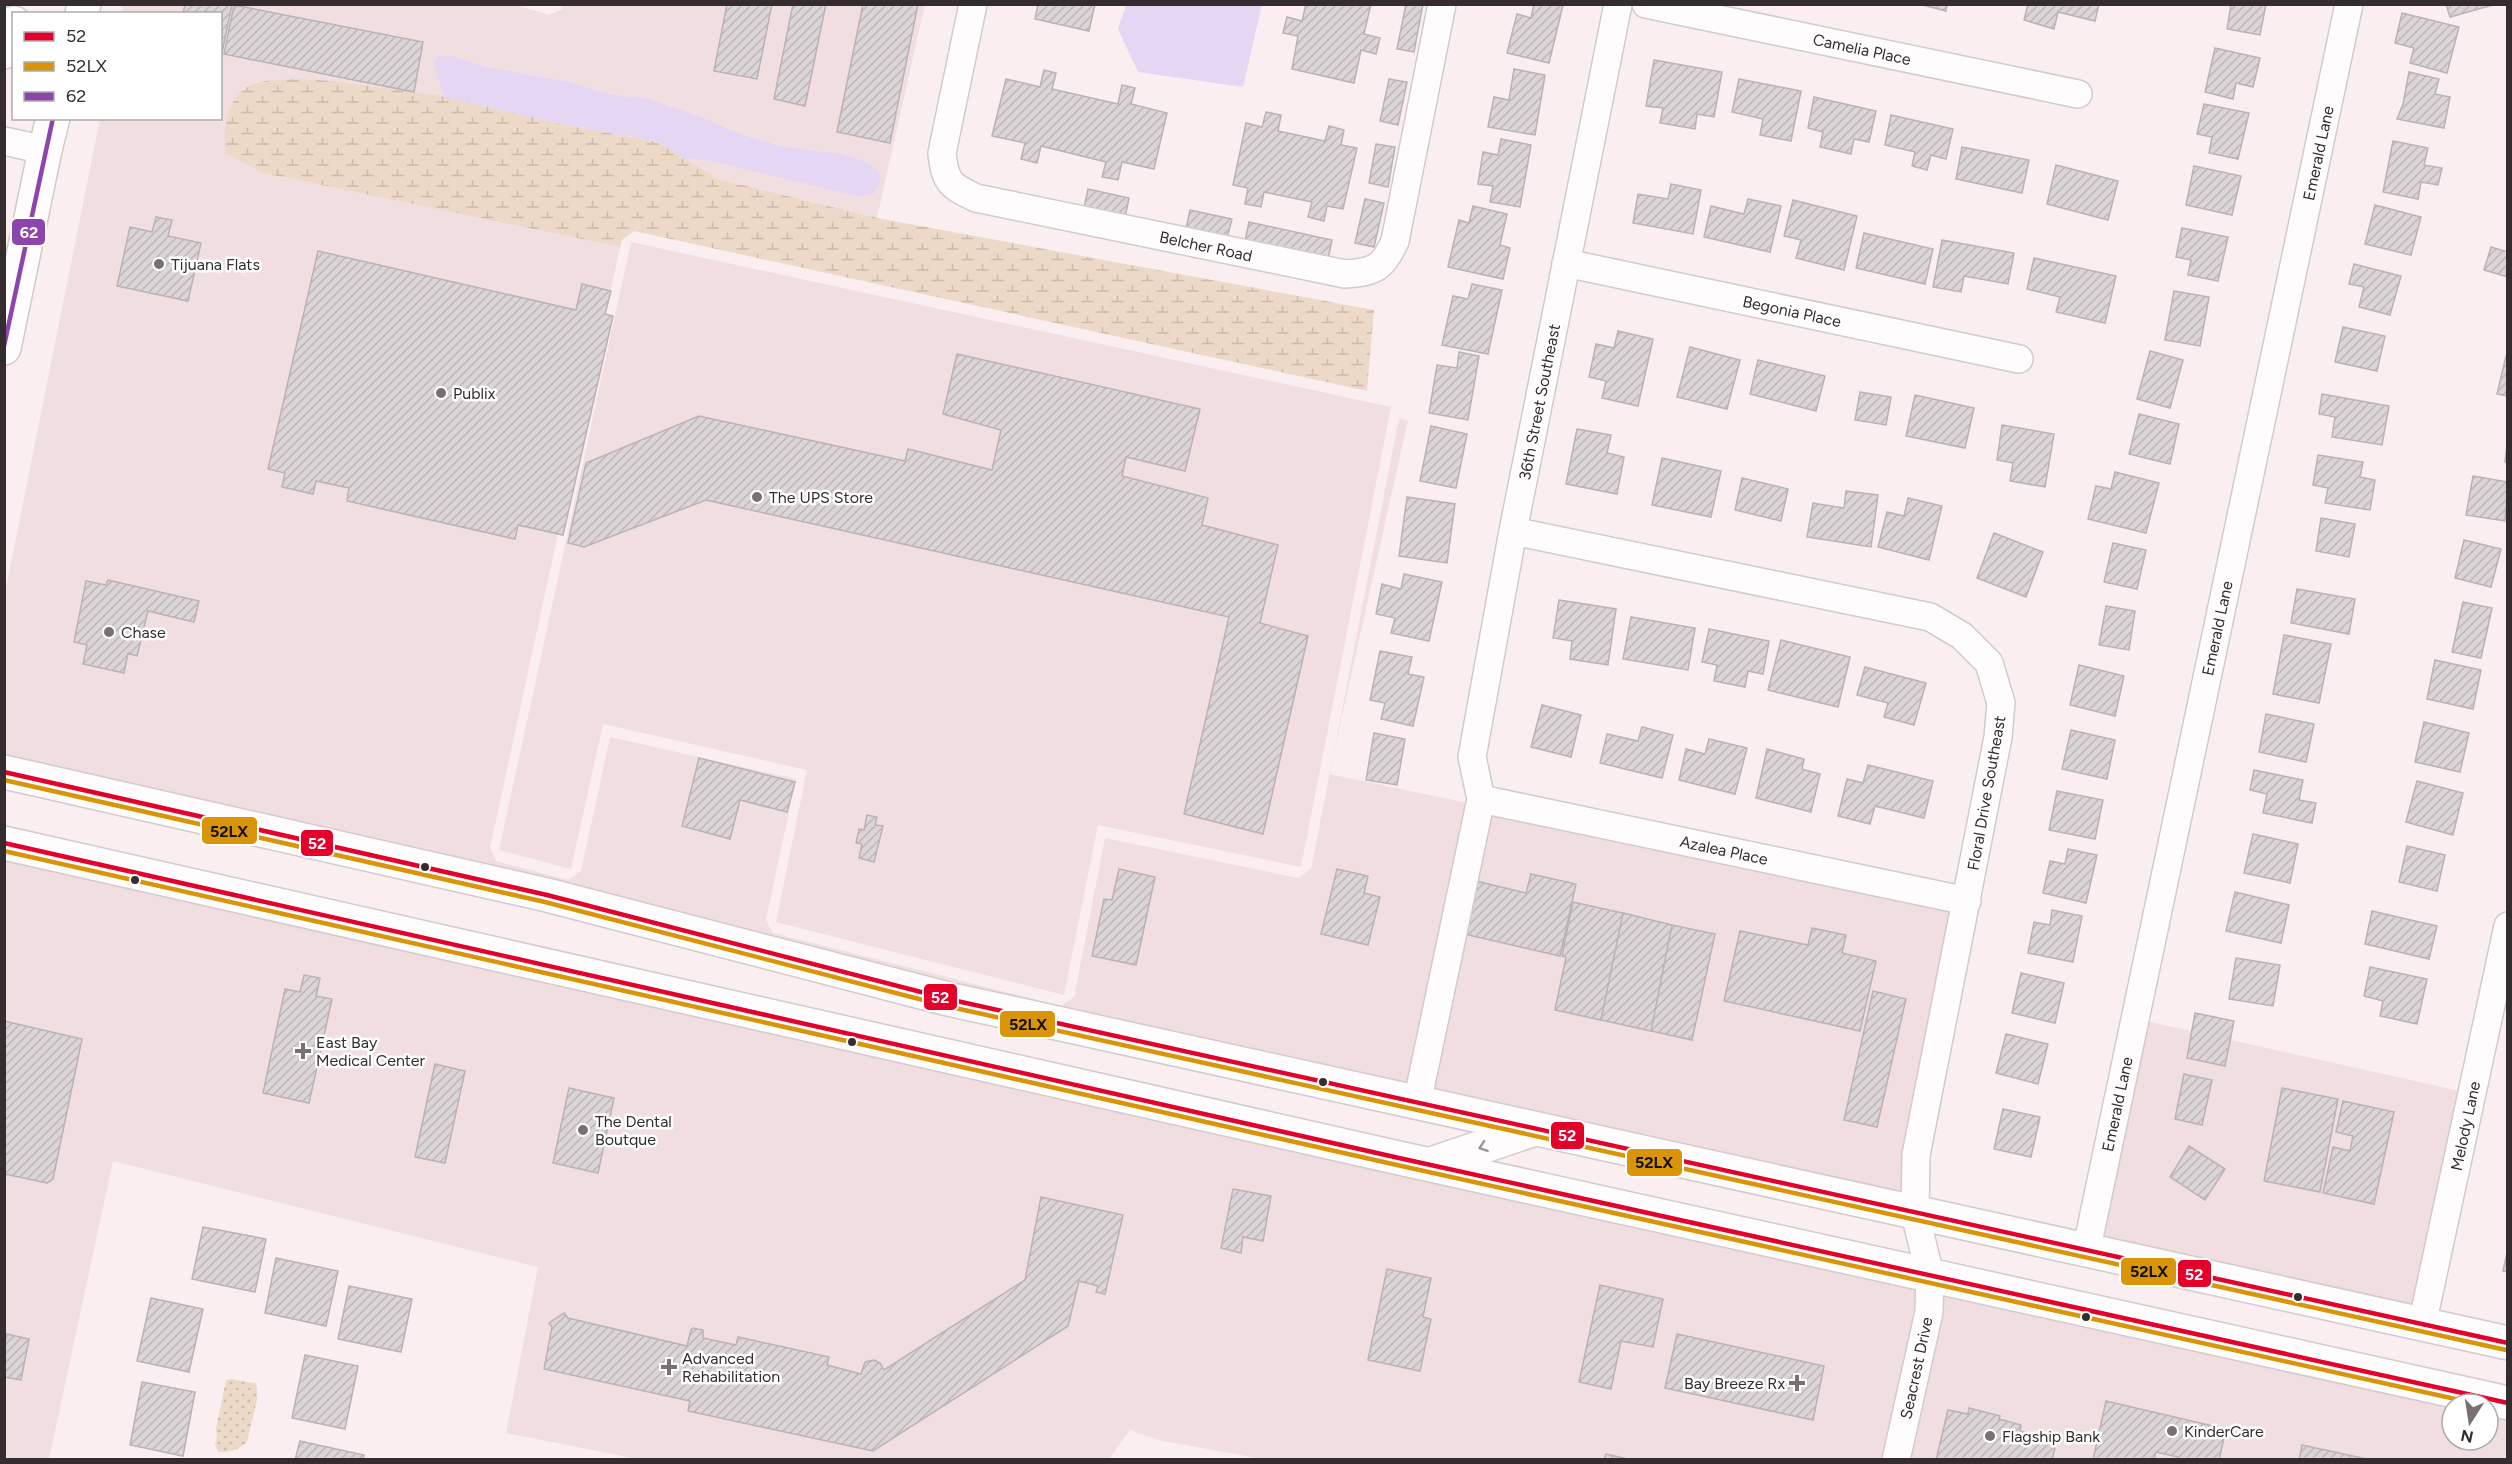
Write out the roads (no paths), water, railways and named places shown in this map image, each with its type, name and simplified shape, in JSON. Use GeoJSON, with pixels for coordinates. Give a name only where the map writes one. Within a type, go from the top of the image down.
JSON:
{"type":"FeatureCollection","features":[{"type":"Feature","properties":{"kind":"main road"},"geometry":{"type":"LineString","coordinates":[[4,52],[12,29]]}},
{"type":"Feature","properties":{"kind":"main road"},"geometry":{"type":"LineString","coordinates":[[4,348],[52,120]]}},
{"type":"Feature","properties":{"kind":"main road"},"geometry":{"type":"LineString","coordinates":[[4,772],[547,895],[948,999],[2086,1252],[2508,1343]]}},
{"type":"Feature","properties":{"kind":"main road"},"geometry":{"type":"LineString","coordinates":[[4,843],[1431,1165],[2508,1403]]}},
{"type":"Feature","properties":{"kind":"main road"},"geometry":{"type":"LineString","coordinates":[[1431,1165],[1535,1130]]}},
{"type":"Feature","properties":{"kind":"street","name":"Belcher Road"},"geometry":{"type":"LineString","coordinates":[[973,4],[942,153],[944,174],[956,189],[975,198],[1346,274],[1368,273],[1387,260],[1395,241],[1442,4]]}},
{"type":"Feature","properties":{"kind":"street","name":"36th Street Southeast"},"geometry":{"type":"LineString","coordinates":[[1481,799],[1472,757],[1513,531],[1618,4]]}},
{"type":"Feature","properties":{"kind":"street","name":"Camelia Place"},"geometry":{"type":"LineString","coordinates":[[1646,4],[2078,94]]}},
{"type":"Feature","properties":{"kind":"street","name":"Emerald Lane"},"geometry":{"type":"LineString","coordinates":[[2086,1252],[2349,4]]}},
{"type":"Feature","properties":{"kind":"street"},"geometry":{"type":"LineString","coordinates":[[4,141],[45,150]]}},
{"type":"Feature","properties":{"kind":"street","name":"Begonia Place"},"geometry":{"type":"LineString","coordinates":[[1566,263],[2019,359]]}},
{"type":"Feature","properties":{"kind":"street","name":"Floral Drive Southeast"},"geometry":{"type":"LineString","coordinates":[[1513,531],[1930,617],[1962,636],[1989,663],[2001,703],[1998,737],[1916,1155],[1915,1214],[1930,1275]]}},
{"type":"Feature","properties":{"kind":"street"},"geometry":{"type":"LineString","coordinates":[[1417,1103],[1481,799]]}},
{"type":"Feature","properties":{"kind":"street","name":"Azalea Place"},"geometry":{"type":"LineString","coordinates":[[1481,799],[1967,901]]}},
{"type":"Feature","properties":{"kind":"street","name":"Melody Lane"},"geometry":{"type":"LineString","coordinates":[[2422,1325],[2508,926]]}},
{"type":"Feature","properties":{"kind":"street","name":"Seacrest Drive"},"geometry":{"type":"LineString","coordinates":[[1896,1460],[1929,1312],[1930,1275]]}},
{"type":"Feature","properties":{"kind":"place","name":"Tijuana Flats"},"geometry":{"type":"Point","coordinates":[159,264]}},
{"type":"Feature","properties":{"kind":"place","name":"Publix"},"geometry":{"type":"Point","coordinates":[441,393]}},
{"type":"Feature","properties":{"kind":"place","name":"The UPS Store"},"geometry":{"type":"Point","coordinates":[757,497]}},
{"type":"Feature","properties":{"kind":"place","name":"Chase"},"geometry":{"type":"Point","coordinates":[109,632]}},
{"type":"Feature","properties":{"kind":"place","name":"East Bay Medical Center"},"geometry":{"type":"Point","coordinates":[303,1051]}},
{"type":"Feature","properties":{"kind":"place","name":"The Dental Boutque"},"geometry":{"type":"Point","coordinates":[583,1130]}},
{"type":"Feature","properties":{"kind":"place","name":"Advanced Rehabilitation"},"geometry":{"type":"Point","coordinates":[669,1367]}},
{"type":"Feature","properties":{"kind":"place","name":"Bay Breeze Rx"},"geometry":{"type":"Point","coordinates":[1797,1383]}},
{"type":"Feature","properties":{"kind":"place","name":"KinderCare"},"geometry":{"type":"Point","coordinates":[2172,1431]}},
{"type":"Feature","properties":{"kind":"place","name":"Flagship Bank"},"geometry":{"type":"Point","coordinates":[1990,1436]}}]}
